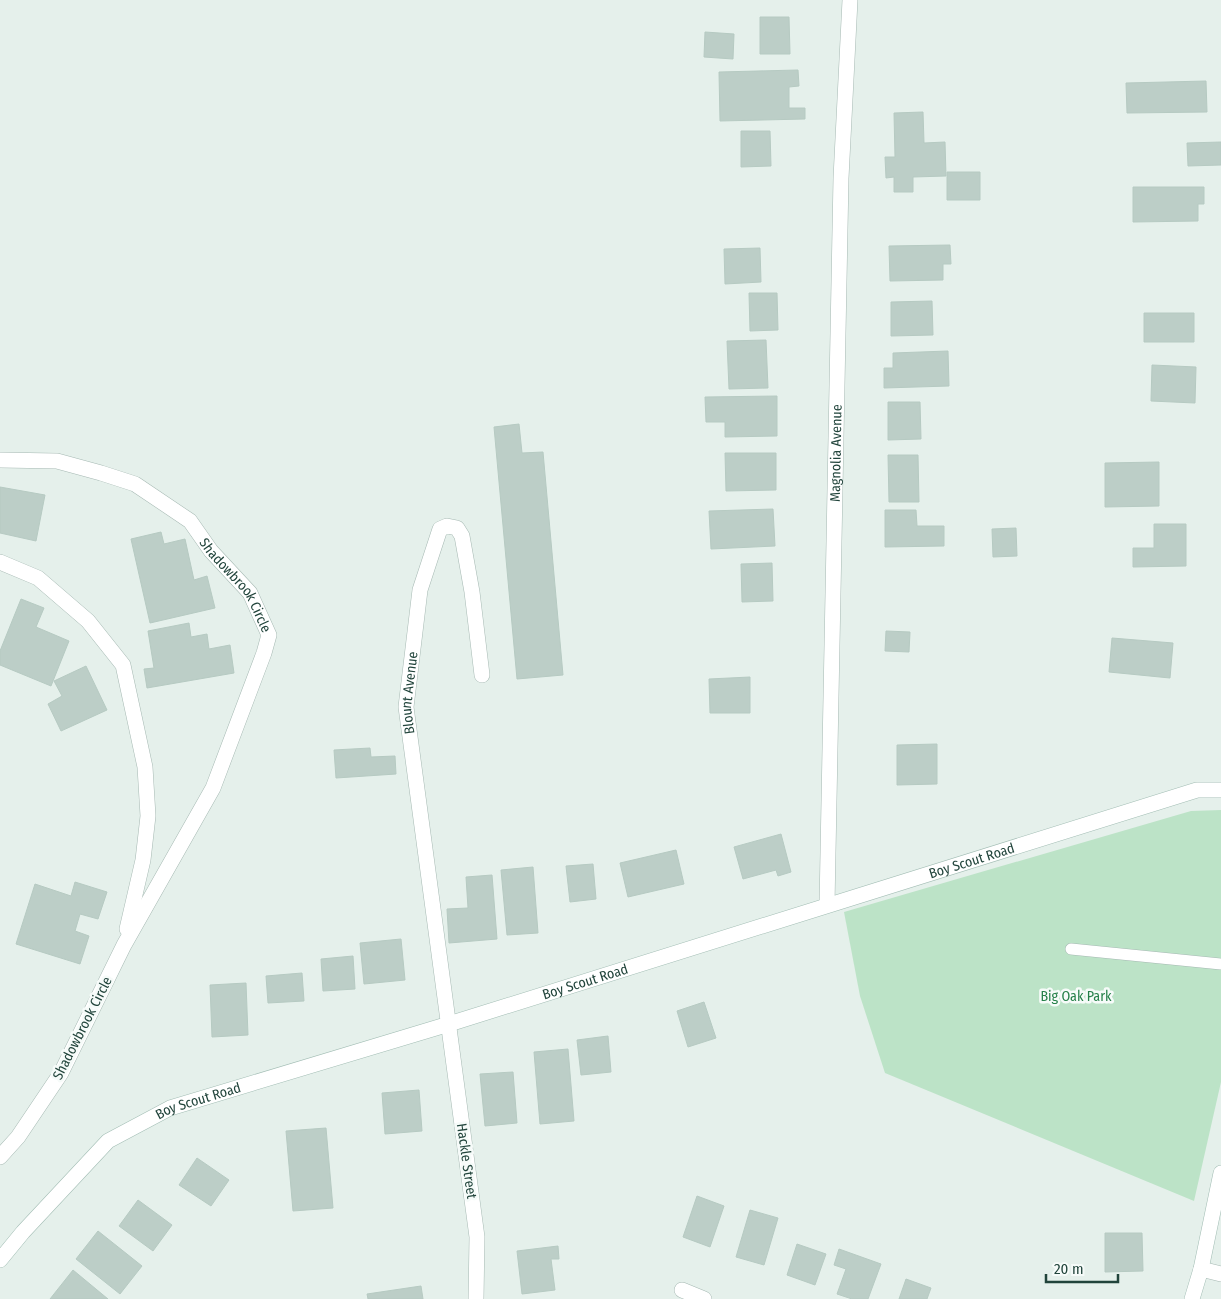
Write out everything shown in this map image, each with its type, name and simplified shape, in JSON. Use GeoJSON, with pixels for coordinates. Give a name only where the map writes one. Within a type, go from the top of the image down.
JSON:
{"type":"FeatureCollection","features":[{"type":"Feature","properties":{"kind":"street","name":"Magnolia Avenue"},"geometry":{"type":"LineString","coordinates":[[827,905],[841,178],[850,0]]}},
{"type":"Feature","properties":{"kind":"street","name":"Shadowbrook Circle"},"geometry":{"type":"LineString","coordinates":[[0,460],[57,461],[101,473],[142,488],[190,521],[211,550],[250,594],[269,634],[264,653],[213,788],[124,945],[61,1073],[18,1137],[0,1157]]}},
{"type":"Feature","properties":{"kind":"street","name":"Blount Avenue"},"geometry":{"type":"LineString","coordinates":[[449,1024],[406,706],[420,590],[440,529],[447,526],[457,528],[462,536],[472,592],[482,675]]}},
{"type":"Feature","properties":{"kind":"street","name":"Shadowbrook Circle"},"geometry":{"type":"LineString","coordinates":[[0,562],[38,578],[88,621],[123,665],[145,767],[148,816],[143,860],[124,945]]}},
{"type":"Feature","properties":{"kind":"street","name":"Boy Scout Road"},"geometry":{"type":"LineString","coordinates":[[0,1260],[23,1232],[108,1141],[170,1108],[449,1024],[1197,790],[1221,790]]}},
{"type":"Feature","properties":{"kind":"street","name":"Hackle Street"},"geometry":{"type":"LineString","coordinates":[[449,1024],[477,1238],[476,1299]]}},
{"type":"Feature","properties":{"kind":"street"},"geometry":{"type":"LineString","coordinates":[[1192,1299],[1201,1269],[1221,1173]]}},
{"type":"Feature","properties":{"kind":"street"},"geometry":{"type":"LineString","coordinates":[[1201,1269],[1221,1274]]}},
{"type":"Feature","properties":{"kind":"street"},"geometry":{"type":"LineString","coordinates":[[682,1290],[704,1299]]}},
{"type":"Feature","properties":{"kind":"lane"},"geometry":{"type":"LineString","coordinates":[[1072,949],[1221,964]]}},
{"type":"Feature","properties":{"kind":"green space","name":"Big Oak Park"},"geometry":{"type":"Polygon","coordinates":[[[1221,810],[1221,1082],[1194,1201],[885,1073],[860,996],[844,912],[1191,811],[1221,810]]]}},
{"type":"Feature","properties":{"kind":"building"},"geometry":{"type":"Polygon","coordinates":[[[760,17],[789,17],[790,54],[760,54],[760,17]]]}},
{"type":"Feature","properties":{"kind":"building"},"geometry":{"type":"Polygon","coordinates":[[[705,32],[734,34],[733,59],[704,57],[705,32]]]}},
{"type":"Feature","properties":{"kind":"building"},"geometry":{"type":"Polygon","coordinates":[[[798,70],[799,86],[789,87],[789,108],[805,108],[805,119],[720,121],[719,72],[798,70]]]}},
{"type":"Feature","properties":{"kind":"building"},"geometry":{"type":"Polygon","coordinates":[[[1206,81],[1207,112],[1127,113],[1126,83],[1206,81]]]}},
{"type":"Feature","properties":{"kind":"building"},"geometry":{"type":"Polygon","coordinates":[[[923,112],[924,143],[945,142],[946,176],[913,177],[913,192],[894,192],[894,177],[886,178],[885,157],[895,157],[894,113],[923,112]]]}},
{"type":"Feature","properties":{"kind":"building"},"geometry":{"type":"Polygon","coordinates":[[[741,131],[770,131],[771,166],[741,167],[741,131]]]}},
{"type":"Feature","properties":{"kind":"building"},"geometry":{"type":"Polygon","coordinates":[[[1221,142],[1221,165],[1188,166],[1187,143],[1221,142]]]}},
{"type":"Feature","properties":{"kind":"building"},"geometry":{"type":"Polygon","coordinates":[[[947,172],[980,172],[980,200],[947,200],[947,172]]]}},
{"type":"Feature","properties":{"kind":"building"},"geometry":{"type":"Polygon","coordinates":[[[1133,187],[1204,187],[1204,204],[1198,204],[1198,221],[1133,222],[1133,187]]]}},
{"type":"Feature","properties":{"kind":"building"},"geometry":{"type":"Polygon","coordinates":[[[950,245],[951,264],[943,264],[943,280],[890,281],[889,246],[950,245]]]}},
{"type":"Feature","properties":{"kind":"building"},"geometry":{"type":"Polygon","coordinates":[[[760,248],[761,282],[725,284],[724,249],[760,248]]]}},
{"type":"Feature","properties":{"kind":"building"},"geometry":{"type":"Polygon","coordinates":[[[749,293],[777,293],[778,330],[750,331],[749,293]]]}},
{"type":"Feature","properties":{"kind":"building"},"geometry":{"type":"Polygon","coordinates":[[[932,301],[933,335],[891,336],[891,302],[932,301]]]}},
{"type":"Feature","properties":{"kind":"building"},"geometry":{"type":"Polygon","coordinates":[[[1144,313],[1194,313],[1194,342],[1144,342],[1144,313]]]}},
{"type":"Feature","properties":{"kind":"building"},"geometry":{"type":"Polygon","coordinates":[[[766,340],[768,388],[729,389],[727,341],[766,340]]]}},
{"type":"Feature","properties":{"kind":"building"},"geometry":{"type":"Polygon","coordinates":[[[948,351],[949,386],[884,388],[884,368],[893,368],[893,353],[948,351]]]}},
{"type":"Feature","properties":{"kind":"building"},"geometry":{"type":"Polygon","coordinates":[[[1152,365],[1196,367],[1195,403],[1151,401],[1152,365]]]}},
{"type":"Feature","properties":{"kind":"building"},"geometry":{"type":"Polygon","coordinates":[[[777,396],[777,436],[725,437],[725,422],[706,422],[705,397],[777,396]]]}},
{"type":"Feature","properties":{"kind":"building"},"geometry":{"type":"Polygon","coordinates":[[[888,402],[920,402],[921,439],[888,440],[888,402]]]}},
{"type":"Feature","properties":{"kind":"building"},"geometry":{"type":"Polygon","coordinates":[[[519,424],[522,453],[543,452],[563,675],[517,679],[494,427],[519,424]]]}},
{"type":"Feature","properties":{"kind":"building"},"geometry":{"type":"Polygon","coordinates":[[[725,453],[776,453],[776,490],[726,491],[725,453]]]}},
{"type":"Feature","properties":{"kind":"building"},"geometry":{"type":"Polygon","coordinates":[[[888,455],[918,455],[919,502],[889,502],[888,455]]]}},
{"type":"Feature","properties":{"kind":"building"},"geometry":{"type":"Polygon","coordinates":[[[1159,462],[1159,506],[1105,507],[1105,463],[1159,462]]]}},
{"type":"Feature","properties":{"kind":"building"},"geometry":{"type":"Polygon","coordinates":[[[0,487],[45,495],[36,541],[0,533],[0,487]]]}},
{"type":"Feature","properties":{"kind":"building"},"geometry":{"type":"Polygon","coordinates":[[[773,509],[775,546],[711,549],[709,511],[773,509]]]}},
{"type":"Feature","properties":{"kind":"building"},"geometry":{"type":"Polygon","coordinates":[[[885,510],[916,510],[917,526],[944,526],[944,546],[885,547],[885,510]]]}},
{"type":"Feature","properties":{"kind":"building"},"geometry":{"type":"Polygon","coordinates":[[[1154,524],[1186,524],[1186,566],[1133,567],[1133,548],[1154,548],[1154,524]]]}},
{"type":"Feature","properties":{"kind":"building"},"geometry":{"type":"Polygon","coordinates":[[[1016,528],[1017,556],[993,557],[992,529],[1016,528]]]}},
{"type":"Feature","properties":{"kind":"building"},"geometry":{"type":"Polygon","coordinates":[[[161,532],[164,544],[185,539],[194,580],[207,576],[215,608],[150,623],[131,539],[161,532]]]}},
{"type":"Feature","properties":{"kind":"building"},"geometry":{"type":"Polygon","coordinates":[[[772,563],[773,601],[742,602],[741,564],[772,563]]]}},
{"type":"Feature","properties":{"kind":"building"},"geometry":{"type":"Polygon","coordinates":[[[21,599],[44,608],[36,627],[69,641],[51,686],[0,665],[0,651],[21,599]]]}},
{"type":"Feature","properties":{"kind":"building"},"geometry":{"type":"Polygon","coordinates":[[[189,623],[191,637],[207,634],[209,649],[230,645],[234,673],[147,688],[144,669],[154,668],[148,631],[189,623]]]}},
{"type":"Feature","properties":{"kind":"building"},"geometry":{"type":"Polygon","coordinates":[[[886,631],[910,632],[909,652],[885,651],[886,631]]]}},
{"type":"Feature","properties":{"kind":"building"},"geometry":{"type":"Polygon","coordinates":[[[1112,638],[1173,643],[1170,678],[1109,672],[1112,638]]]}},
{"type":"Feature","properties":{"kind":"building"},"geometry":{"type":"Polygon","coordinates":[[[86,666],[107,710],[61,731],[48,704],[62,696],[54,681],[86,666]]]}},
{"type":"Feature","properties":{"kind":"building"},"geometry":{"type":"Polygon","coordinates":[[[750,677],[750,713],[710,713],[709,679],[750,677]]]}},
{"type":"Feature","properties":{"kind":"building"},"geometry":{"type":"Polygon","coordinates":[[[937,744],[937,784],[897,785],[897,745],[937,744]]]}},
{"type":"Feature","properties":{"kind":"building"},"geometry":{"type":"Polygon","coordinates":[[[370,748],[371,757],[395,756],[396,774],[336,778],[334,750],[370,748]]]}},
{"type":"Feature","properties":{"kind":"building"},"geometry":{"type":"Polygon","coordinates":[[[781,834],[791,872],[778,876],[776,870],[743,879],[734,847],[781,834]]]}},
{"type":"Feature","properties":{"kind":"building"},"geometry":{"type":"Polygon","coordinates":[[[676,850],[684,884],[628,897],[620,863],[676,850]]]}},
{"type":"Feature","properties":{"kind":"building"},"geometry":{"type":"Polygon","coordinates":[[[593,864],[596,899],[570,902],[566,866],[593,864]]]}},
{"type":"Feature","properties":{"kind":"building"},"geometry":{"type":"Polygon","coordinates":[[[533,867],[538,933],[507,935],[501,870],[533,867]]]}},
{"type":"Feature","properties":{"kind":"building"},"geometry":{"type":"Polygon","coordinates":[[[492,875],[497,939],[449,943],[447,909],[468,908],[466,877],[492,875]]]}},
{"type":"Feature","properties":{"kind":"building"},"geometry":{"type":"Polygon","coordinates":[[[75,882],[107,892],[98,919],[80,914],[75,931],[89,936],[80,964],[16,944],[35,884],[71,896],[75,882]]]}},
{"type":"Feature","properties":{"kind":"building"},"geometry":{"type":"Polygon","coordinates":[[[401,939],[405,980],[364,984],[360,943],[401,939]]]}},
{"type":"Feature","properties":{"kind":"building"},"geometry":{"type":"Polygon","coordinates":[[[353,956],[355,989],[323,991],[321,959],[353,956]]]}},
{"type":"Feature","properties":{"kind":"building"},"geometry":{"type":"Polygon","coordinates":[[[302,973],[304,1001],[268,1003],[266,976],[302,973]]]}},
{"type":"Feature","properties":{"kind":"building"},"geometry":{"type":"Polygon","coordinates":[[[246,983],[248,1035],[212,1037],[210,985],[246,983]]]}},
{"type":"Feature","properties":{"kind":"building"},"geometry":{"type":"Polygon","coordinates":[[[704,1002],[716,1038],[688,1047],[677,1011],[704,1002]]]}},
{"type":"Feature","properties":{"kind":"building"},"geometry":{"type":"Polygon","coordinates":[[[608,1036],[611,1072],[581,1075],[577,1040],[608,1036]]]}},
{"type":"Feature","properties":{"kind":"building"},"geometry":{"type":"Polygon","coordinates":[[[568,1049],[574,1121],[540,1124],[534,1052],[568,1049]]]}},
{"type":"Feature","properties":{"kind":"building"},"geometry":{"type":"Polygon","coordinates":[[[513,1072],[517,1123],[485,1126],[480,1074],[513,1072]]]}},
{"type":"Feature","properties":{"kind":"building"},"geometry":{"type":"Polygon","coordinates":[[[419,1090],[422,1131],[385,1134],[382,1093],[419,1090]]]}},
{"type":"Feature","properties":{"kind":"building"},"geometry":{"type":"Polygon","coordinates":[[[326,1128],[333,1208],[293,1211],[286,1131],[326,1128]]]}},
{"type":"Feature","properties":{"kind":"building"},"geometry":{"type":"Polygon","coordinates":[[[197,1158],[229,1180],[211,1206],[179,1185],[197,1158]]]}},
{"type":"Feature","properties":{"kind":"building"},"geometry":{"type":"Polygon","coordinates":[[[697,1196],[724,1206],[710,1247],[683,1237],[697,1196]]]}},
{"type":"Feature","properties":{"kind":"building"},"geometry":{"type":"Polygon","coordinates":[[[138,1200],[172,1225],[153,1251],[119,1226],[138,1200]]]}},
{"type":"Feature","properties":{"kind":"building"},"geometry":{"type":"Polygon","coordinates":[[[750,1210],[778,1218],[764,1265],[736,1257],[750,1210]]]}},
{"type":"Feature","properties":{"kind":"building"},"geometry":{"type":"Polygon","coordinates":[[[98,1231],[142,1266],[120,1294],[76,1259],[98,1231]]]}},
{"type":"Feature","properties":{"kind":"building"},"geometry":{"type":"Polygon","coordinates":[[[1105,1233],[1142,1233],[1143,1271],[1105,1272],[1105,1233]]]}},
{"type":"Feature","properties":{"kind":"building"},"geometry":{"type":"Polygon","coordinates":[[[797,1244],[826,1254],[815,1285],[787,1275],[797,1244]]]}},
{"type":"Feature","properties":{"kind":"building"},"geometry":{"type":"Polygon","coordinates":[[[558,1246],[559,1259],[551,1259],[555,1290],[522,1294],[517,1251],[558,1246]]]}},
{"type":"Feature","properties":{"kind":"building"},"geometry":{"type":"Polygon","coordinates":[[[839,1249],[881,1264],[868,1299],[852,1299],[837,1294],[846,1269],[834,1265],[839,1249]]]}},
{"type":"Feature","properties":{"kind":"building"},"geometry":{"type":"Polygon","coordinates":[[[73,1270],[108,1299],[50,1299],[73,1270]]]}},
{"type":"Feature","properties":{"kind":"building"},"geometry":{"type":"Polygon","coordinates":[[[906,1279],[931,1288],[927,1299],[899,1299],[906,1279]]]}},
{"type":"Feature","properties":{"kind":"building"},"geometry":{"type":"Polygon","coordinates":[[[421,1286],[423,1299],[368,1299],[367,1294],[421,1286]]]}}]}
